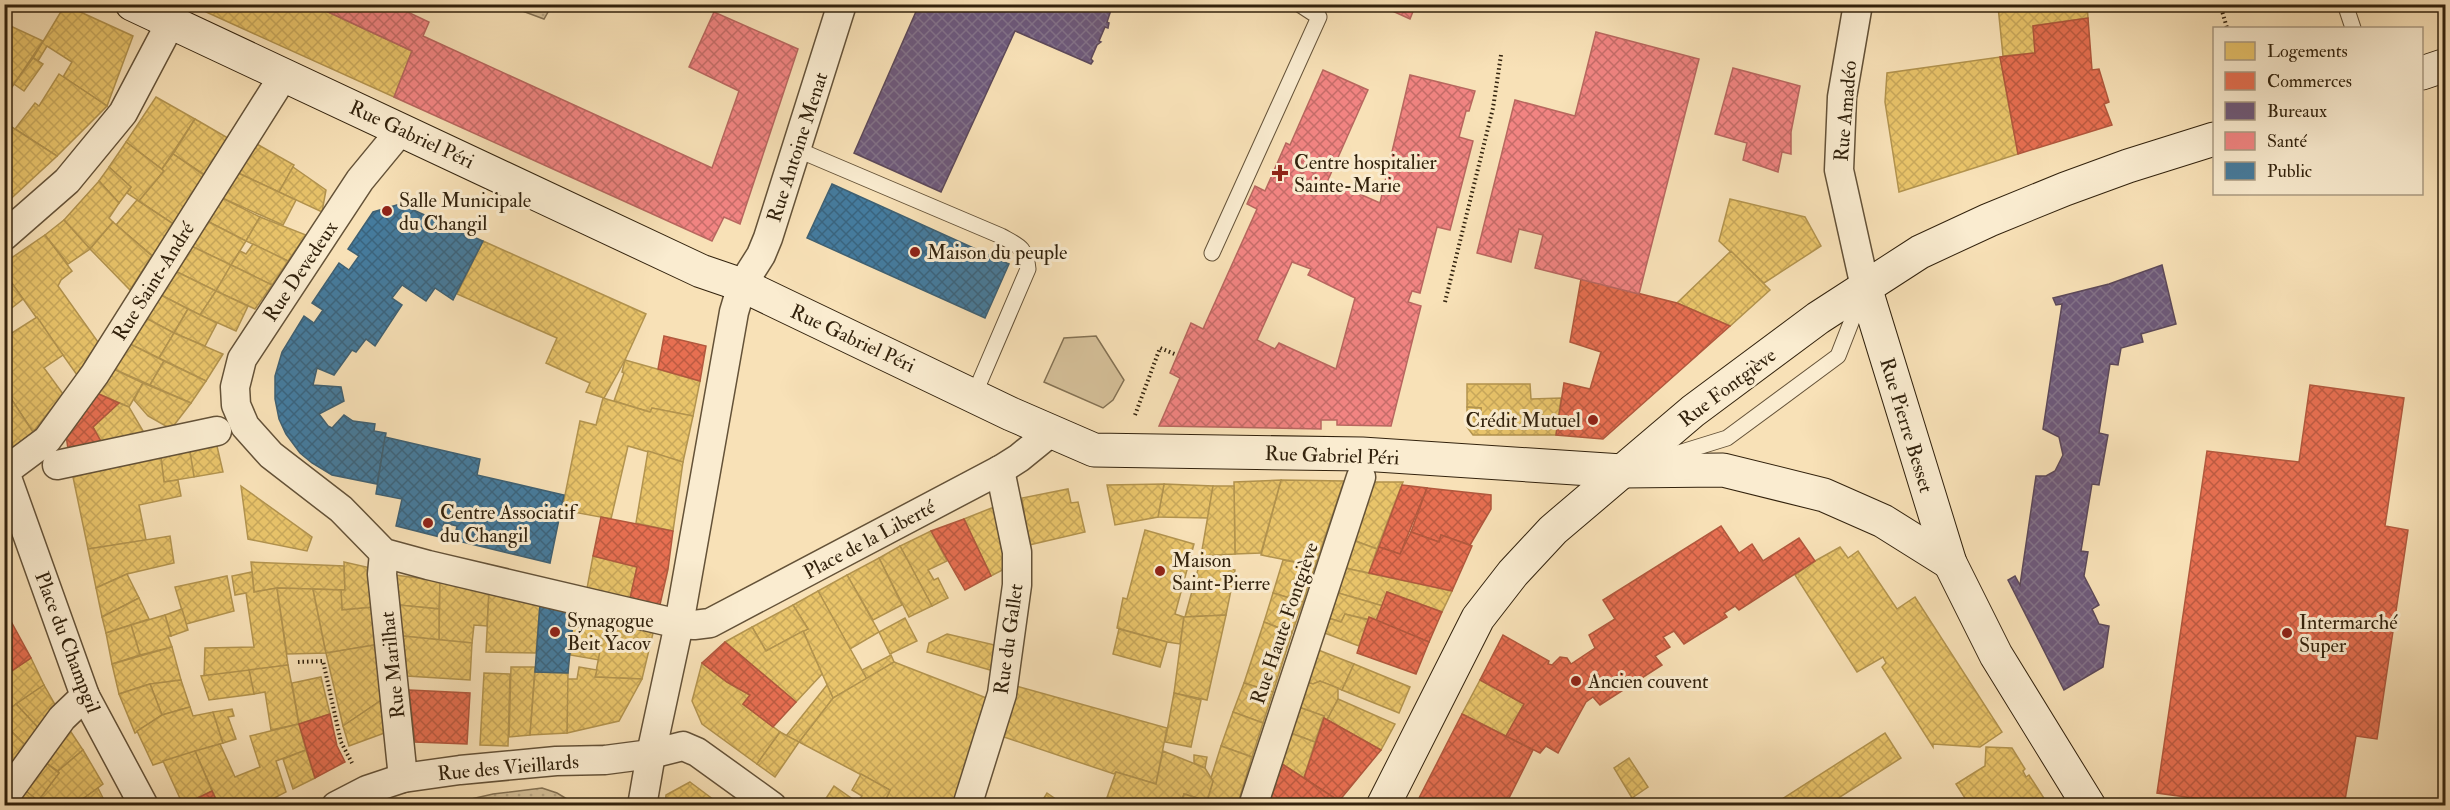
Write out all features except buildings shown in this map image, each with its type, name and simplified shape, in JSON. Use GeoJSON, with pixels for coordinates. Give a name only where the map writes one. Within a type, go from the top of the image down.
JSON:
{"type":"FeatureCollection","features":[{"type":"Feature","properties":{"kind":"main road","name":"Rue Gabriel Péri"},"geometry":{"type":"LineString","coordinates":[[132,4],[173,13],[284,75],[701,271],[742,285],[974,396],[1094,450],[1361,466],[1622,471]]}},
{"type":"Feature","properties":{"kind":"main road"},"geometry":{"type":"LineString","coordinates":[[2423,72],[2445,64]]}},
{"type":"Feature","properties":{"kind":"main road","name":"Rue Fontgiève"},"geometry":{"type":"LineString","coordinates":[[1383,806],[1478,618],[1513,573],[1553,530],[1694,411],[1818,318],[1920,252],[1989,220],[2128,166],[2213,139]]}},
{"type":"Feature","properties":{"kind":"main road","name":"Rue Pierre Besset"},"geometry":{"type":"LineString","coordinates":[[1864,287],[1950,563],[1996,654],[2089,806]]}},
{"type":"Feature","properties":{"kind":"main road"},"geometry":{"type":"LineString","coordinates":[[1622,471],[1723,470],[1824,495],[1883,521],[1950,563]]}},
{"type":"Feature","properties":{"kind":"street","name":"Rue Antoine Menat"},"geometry":{"type":"LineString","coordinates":[[742,285],[761,255],[768,238],[842,4]]}},
{"type":"Feature","properties":{"kind":"street","name":"Rue Amadéo"},"geometry":{"type":"LineString","coordinates":[[1858,4],[1842,97],[1839,170],[1864,287]]}},
{"type":"Feature","properties":{"kind":"street"},"geometry":{"type":"LineString","coordinates":[[4,236],[68,181],[123,113],[173,13]]}},
{"type":"Feature","properties":{"kind":"street","name":"Rue Saint-André"},"geometry":{"type":"LineString","coordinates":[[5,472],[47,440],[95,374],[284,75]]}},
{"type":"Feature","properties":{"kind":"street","name":"Rue Devedeux"},"geometry":{"type":"LineString","coordinates":[[384,553],[341,509],[271,455],[245,426],[236,405],[235,387],[242,359],[360,180],[402,129]]}},
{"type":"Feature","properties":{"kind":"street"},"geometry":{"type":"LineString","coordinates":[[642,806],[679,624],[730,332],[742,285]]}},
{"type":"Feature","properties":{"kind":"street"},"geometry":{"type":"LineString","coordinates":[[57,465],[217,431]]}},
{"type":"Feature","properties":{"kind":"street","name":"Place de la Liberté"},"geometry":{"type":"LineString","coordinates":[[384,553],[694,626],[710,623],[1007,480],[1019,458],[1051,432]]}},
{"type":"Feature","properties":{"kind":"street"},"geometry":{"type":"LineString","coordinates":[[1253,806],[1361,466]]}},
{"type":"Feature","properties":{"kind":"street","name":"Place du Champgil"},"geometry":{"type":"LineString","coordinates":[[5,472],[85,696],[144,806]]}},
{"type":"Feature","properties":{"kind":"street"},"geometry":{"type":"LineString","coordinates":[[976,806],[1009,696],[1024,584],[1024,551],[1007,480]]}},
{"type":"Feature","properties":{"kind":"street","name":"Rue du Gallet"},"geometry":{"type":"LineString","coordinates":[[967,806],[1002,694],[1017,585],[1017,552],[1007,480]]}},
{"type":"Feature","properties":{"kind":"street","name":"Rue Marilhat"},"geometry":{"type":"LineString","coordinates":[[384,553],[382,574],[403,778]]}},
{"type":"Feature","properties":{"kind":"street"},"geometry":{"type":"LineString","coordinates":[[4,798],[62,718],[85,696]]}},
{"type":"Feature","properties":{"kind":"street","name":"Rue des Vieillards"},"geometry":{"type":"LineString","coordinates":[[336,806],[367,790],[403,778],[556,761],[605,760],[651,754],[683,746],[772,806]]}},
{"type":"Feature","properties":{"kind":"lane"},"geometry":{"type":"LineString","coordinates":[[1212,253],[1319,17],[1299,4]]}},
{"type":"Feature","properties":{"kind":"lane"},"geometry":{"type":"LineString","coordinates":[[2345,4],[2353,27]]}},
{"type":"Feature","properties":{"kind":"lane"},"geometry":{"type":"LineString","coordinates":[[796,149],[1001,236],[1018,245],[1027,254],[1028,269],[974,396]]}},
{"type":"Feature","properties":{"kind":"lane","name":"Rue Haute Fontgiève"},"geometry":{"type":"LineString","coordinates":[[1245,806],[1361,466]]}},
{"type":"Feature","properties":{"kind":"path"},"geometry":{"type":"LineString","coordinates":[[2220,4],[2227,27]]}},
{"type":"Feature","properties":{"kind":"path"},"geometry":{"type":"LineString","coordinates":[[2443,4],[2445,12]]}},
{"type":"Feature","properties":{"kind":"path"},"geometry":{"type":"LineString","coordinates":[[1445,302],[1493,108],[1501,55]]}},
{"type":"Feature","properties":{"kind":"path"},"geometry":{"type":"LineString","coordinates":[[1133,422],[1160,348],[1177,355]]}},
{"type":"Feature","properties":{"kind":"path"},"geometry":{"type":"LineString","coordinates":[[298,662],[323,661],[341,742],[367,790]]}},
{"type":"Feature","properties":{"kind":"shaded area"},"geometry":{"type":"Polygon","coordinates":[[[552,4],[544,19],[506,5],[552,4]]]}},
{"type":"Feature","properties":{"kind":"shaded area"},"geometry":{"type":"Polygon","coordinates":[[[1096,336],[1124,380],[1113,400],[1103,408],[1044,382],[1064,338],[1096,336]]]}},
{"type":"Feature","properties":{"kind":"shaded area"},"geometry":{"type":"Polygon","coordinates":[[[542,788],[557,793],[577,805],[445,805],[493,794],[542,788]]]}},
{"type":"Feature","properties":{"kind":"place","name":"Centre hospitalier Sainte-Marie"},"geometry":{"type":"Point","coordinates":[1280,173]}},
{"type":"Feature","properties":{"kind":"place","name":"Salle Municipale du Changil"},"geometry":{"type":"Point","coordinates":[387,211]}},
{"type":"Feature","properties":{"kind":"place","name":"Maison du peuple"},"geometry":{"type":"Point","coordinates":[915,252]}},
{"type":"Feature","properties":{"kind":"place","name":"Crédit Mutuel"},"geometry":{"type":"Point","coordinates":[1593,420]}},
{"type":"Feature","properties":{"kind":"place","name":"Centre Associatif du Changil"},"geometry":{"type":"Point","coordinates":[428,523]}},
{"type":"Feature","properties":{"kind":"place","name":"Maison Saint-Pierre"},"geometry":{"type":"Point","coordinates":[1160,571]}},
{"type":"Feature","properties":{"kind":"place","name":"Synagogue Beit Yacov"},"geometry":{"type":"Point","coordinates":[555,632]}},
{"type":"Feature","properties":{"kind":"place","name":"Intermarché Super"},"geometry":{"type":"Point","coordinates":[2287,633]}},
{"type":"Feature","properties":{"kind":"place","name":"Ancien couvent"},"geometry":{"type":"Point","coordinates":[1576,681]}}]}
